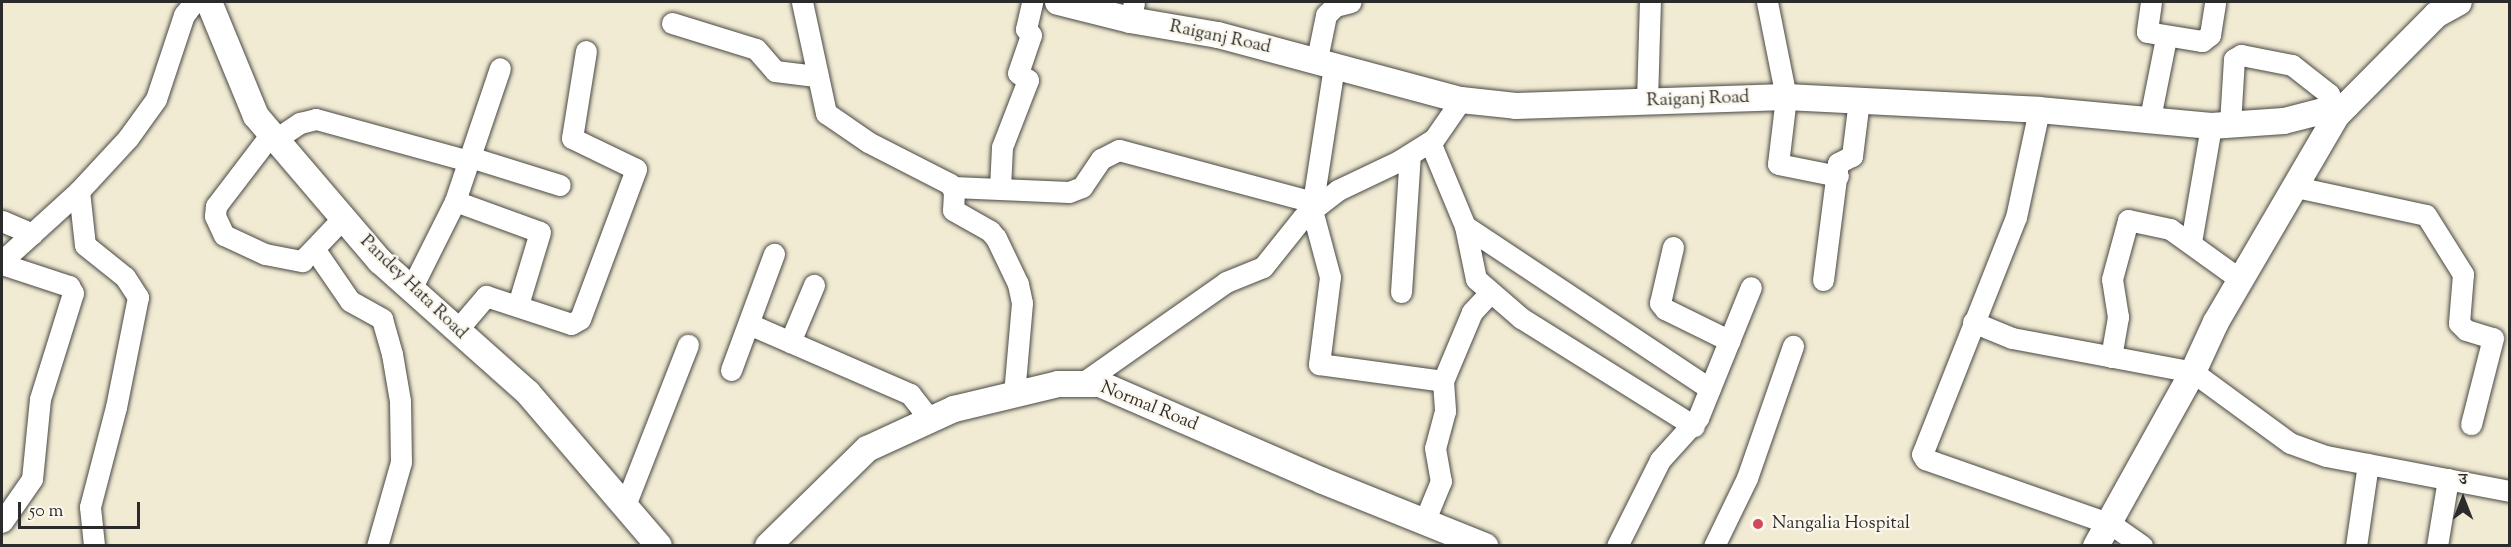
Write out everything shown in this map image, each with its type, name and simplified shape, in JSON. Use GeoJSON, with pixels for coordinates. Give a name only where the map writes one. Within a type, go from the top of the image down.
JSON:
{"type":"FeatureCollection","features":[{"type":"Feature","properties":{"kind":"main road","name":"Pandey Hata Road"},"geometry":{"type":"LineString","coordinates":[[209,2],[256,116],[380,261],[528,393],[626,503],[659,546]]}},
{"type":"Feature","properties":{"kind":"main road","name":"Raiganj Road"},"geometry":{"type":"LineString","coordinates":[[1058,2],[1132,11],[1461,100],[1516,106],[1786,97],[2039,110],[2221,125],[2284,122],[2341,107]]}},
{"type":"Feature","properties":{"kind":"main road"},"geometry":{"type":"LineString","coordinates":[[2096,546],[2111,524],[2241,280],[2341,107],[2436,15],[2459,2]]}},
{"type":"Feature","properties":{"kind":"main road","name":"Normal Road"},"geometry":{"type":"LineString","coordinates":[[768,546],[867,449],[954,409],[1058,384],[1100,384],[1485,546]]}},
{"type":"Feature","properties":{"kind":"street"},"geometry":{"type":"LineString","coordinates":[[2,522],[32,479],[40,399],[73,292],[69,286],[2,262],[79,191],[128,138],[156,99],[184,15],[194,2]]}},
{"type":"Feature","properties":{"kind":"street"},"geometry":{"type":"LineString","coordinates":[[802,2],[816,76],[826,112],[868,142],[953,187],[1076,190],[1101,159],[1119,150],[1315,205]]}},
{"type":"Feature","properties":{"kind":"street"},"geometry":{"type":"LineString","coordinates":[[1000,188],[1002,147],[1028,80],[1018,73],[1030,35],[1026,29],[1032,2]]}},
{"type":"Feature","properties":{"kind":"street"},"geometry":{"type":"LineString","coordinates":[[1351,2],[1335,6],[1326,15],[1326,63],[1315,205],[1330,277],[1318,364],[1443,381]]}},
{"type":"Feature","properties":{"kind":"street"},"geometry":{"type":"LineString","coordinates":[[1647,101],[1650,2]]}},
{"type":"Feature","properties":{"kind":"street"},"geometry":{"type":"LineString","coordinates":[[1767,2],[1786,97],[1778,164],[1838,176]]}},
{"type":"Feature","properties":{"kind":"street"},"geometry":{"type":"LineString","coordinates":[[2151,2],[2147,32],[2166,38],[2207,39],[2215,2]]}},
{"type":"Feature","properties":{"kind":"street"},"geometry":{"type":"LineString","coordinates":[[672,23],[756,49],[779,72],[816,76]]}},
{"type":"Feature","properties":{"kind":"street"},"geometry":{"type":"LineString","coordinates":[[2150,118],[2166,38]]}},
{"type":"Feature","properties":{"kind":"street"},"geometry":{"type":"LineString","coordinates":[[457,330],[486,296],[571,324],[580,319],[636,173],[633,165],[572,138],[586,51]]}},
{"type":"Feature","properties":{"kind":"street"},"geometry":{"type":"LineString","coordinates":[[2192,242],[2221,125],[2234,59],[2241,55],[2292,65],[2329,94],[2341,107]]}},
{"type":"Feature","properties":{"kind":"street"},"geometry":{"type":"LineString","coordinates":[[411,288],[455,201],[500,68]]}},
{"type":"Feature","properties":{"kind":"street"},"geometry":{"type":"LineString","coordinates":[[1081,384],[1226,282],[1263,267],[1315,205],[1338,190],[1410,154],[1430,141],[1461,100]]}},
{"type":"Feature","properties":{"kind":"street"},"geometry":{"type":"LineString","coordinates":[[1823,280],[1839,160],[1852,156],[1859,100]]}},
{"type":"Feature","properties":{"kind":"street"},"geometry":{"type":"LineString","coordinates":[[2039,110],[2016,217],[1923,447],[1924,459],[2111,524],[2142,546]]}},
{"type":"Feature","properties":{"kind":"street"},"geometry":{"type":"LineString","coordinates":[[343,218],[315,250],[296,261],[265,254],[229,240],[214,216],[216,206],[274,136],[300,123],[316,119],[560,185]]}},
{"type":"Feature","properties":{"kind":"street"},"geometry":{"type":"LineString","coordinates":[[1430,141],[1465,226],[1470,265],[1476,279],[1521,318],[1613,378],[1694,426]]}},
{"type":"Feature","properties":{"kind":"street"},"geometry":{"type":"LineString","coordinates":[[1401,292],[1410,154]]}},
{"type":"Feature","properties":{"kind":"street"},"geometry":{"type":"LineString","coordinates":[[953,187],[953,210],[990,231],[1018,284],[1022,303],[1014,395]]}},
{"type":"Feature","properties":{"kind":"street"},"geometry":{"type":"LineString","coordinates":[[2296,187],[2426,215],[2463,274],[2459,323],[2466,330],[2493,338],[2471,424]]}},
{"type":"Feature","properties":{"kind":"street"},"geometry":{"type":"LineString","coordinates":[[79,191],[86,245],[125,277],[138,297],[116,407],[90,507],[94,546]]}},
{"type":"Feature","properties":{"kind":"street"},"geometry":{"type":"LineString","coordinates":[[455,201],[540,232],[518,305]]}},
{"type":"Feature","properties":{"kind":"street"},"geometry":{"type":"LineString","coordinates":[[2111,357],[2118,317],[2112,279],[2125,224],[2133,219],[2170,229],[2192,242],[2241,280]]}},
{"type":"Feature","properties":{"kind":"street"},"geometry":{"type":"LineString","coordinates":[[2,221],[32,234]]}},
{"type":"Feature","properties":{"kind":"street"},"geometry":{"type":"LineString","coordinates":[[1465,226],[1710,390]]}},
{"type":"Feature","properties":{"kind":"street"},"geometry":{"type":"LineString","coordinates":[[1673,247],[1660,303],[1730,341]]}},
{"type":"Feature","properties":{"kind":"street"},"geometry":{"type":"LineString","coordinates":[[315,250],[350,301],[381,319],[392,354],[400,401],[401,462],[377,546]]}},
{"type":"Feature","properties":{"kind":"street"},"geometry":{"type":"LineString","coordinates":[[730,370],[774,254]]}},
{"type":"Feature","properties":{"kind":"street"},"geometry":{"type":"LineString","coordinates":[[790,342],[814,285]]}},
{"type":"Feature","properties":{"kind":"street"},"geometry":{"type":"LineString","coordinates":[[1617,546],[1660,460],[1694,426],[1752,287]]}},
{"type":"Feature","properties":{"kind":"street"},"geometry":{"type":"LineString","coordinates":[[1424,522],[1441,481],[1435,448],[1445,411],[1443,381],[1472,312],[1490,292]]}},
{"type":"Feature","properties":{"kind":"street"},"geometry":{"type":"LineString","coordinates":[[1973,322],[2012,338],[2193,372],[2290,442],[2326,456],[2510,491]]}},
{"type":"Feature","properties":{"kind":"street"},"geometry":{"type":"LineString","coordinates":[[748,324],[910,394],[930,420]]}},
{"type":"Feature","properties":{"kind":"street"},"geometry":{"type":"LineString","coordinates":[[626,503],[688,345]]}},
{"type":"Feature","properties":{"kind":"street"},"geometry":{"type":"LineString","coordinates":[[1714,546],[1751,467],[1793,346]]}},
{"type":"Feature","properties":{"kind":"street"},"geometry":{"type":"LineString","coordinates":[[2355,546],[2368,464]]}},
{"type":"Feature","properties":{"kind":"street"},"geometry":{"type":"LineString","coordinates":[[2437,546],[2448,479]]}},
{"type":"Feature","properties":{"kind":"place","name":"Nangalia Hospital"},"geometry":{"type":"Point","coordinates":[1758,524]}}]}
